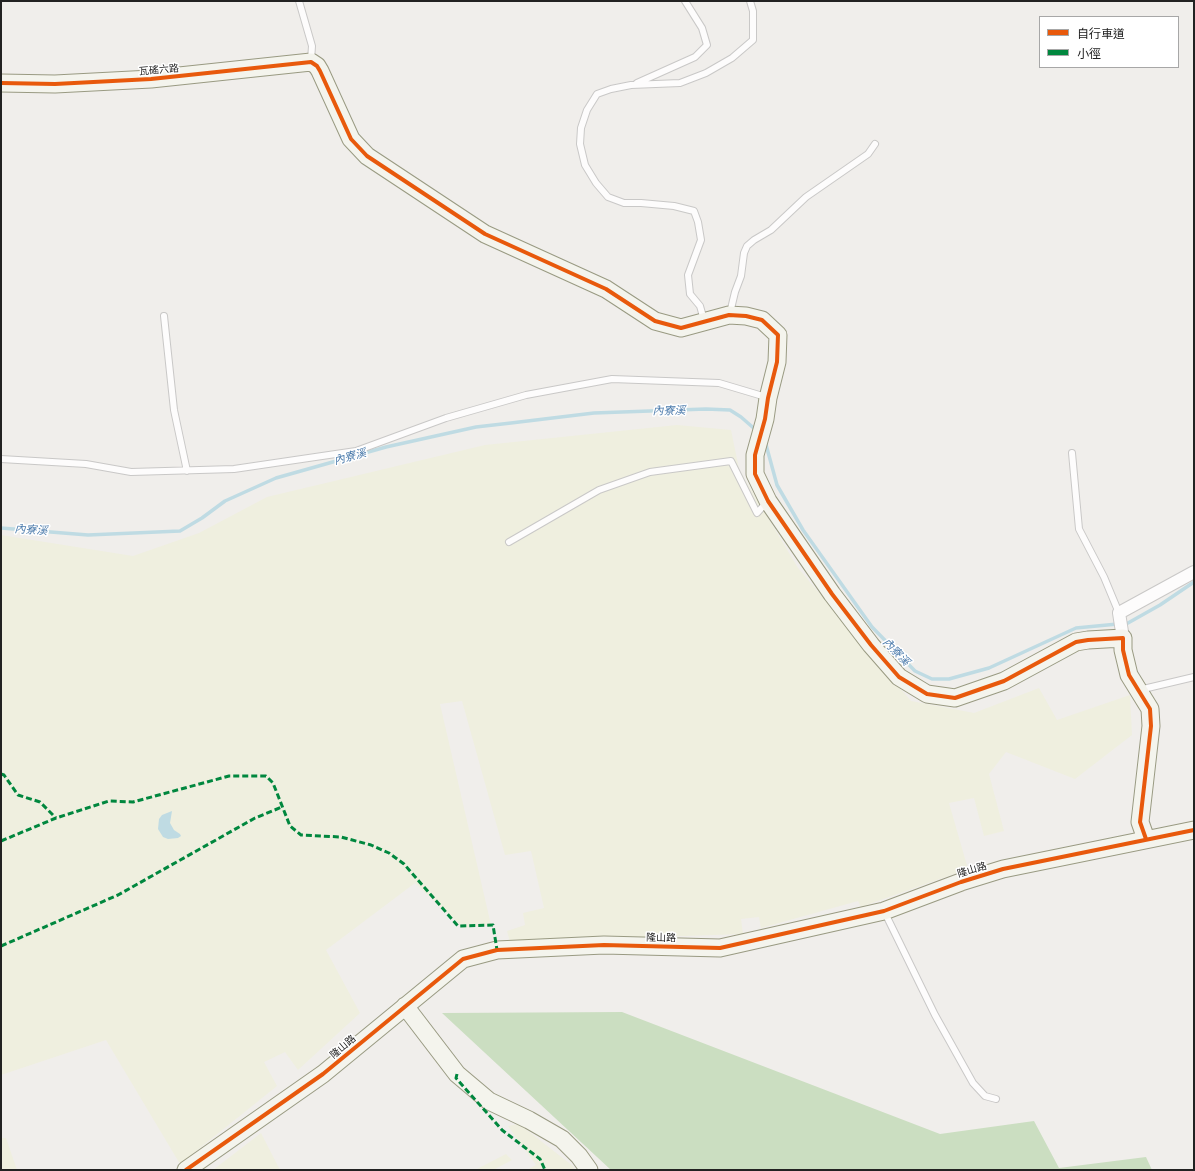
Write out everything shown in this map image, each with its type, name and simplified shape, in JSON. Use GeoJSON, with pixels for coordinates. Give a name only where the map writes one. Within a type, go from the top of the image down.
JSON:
{"type":"FeatureCollection","features":[{"type":"Feature","properties":{"kind":"street","name":"瓦磘六路"},"geometry":{"type":"LineString","coordinates":[[1,83],[55,84],[151,79],[314,64]]}},
{"type":"Feature","properties":{"kind":"street"},"geometry":{"type":"LineString","coordinates":[[314,64],[351,139],[367,156],[485,234],[606,289],[655,321],[681,328],[729,315],[746,316],[762,320],[778,335],[777,362],[768,398],[765,418],[755,455],[755,474],[768,501],[832,594],[871,645],[899,677],[927,694],[955,698],[1004,681],[1076,642],[1123,638]]}},
{"type":"Feature","properties":{"kind":"street"},"geometry":{"type":"LineString","coordinates":[[1146,839],[1140,822],[1151,726],[1150,709],[1129,675],[1119,613],[1194,572]]}},
{"type":"Feature","properties":{"kind":"street","name":"隆山路"},"geometry":{"type":"LineString","coordinates":[[186,1170],[323,1074],[463,959],[497,950],[604,945],[720,948],[884,911],[961,882],[1003,869],[1194,830]]}},
{"type":"Feature","properties":{"kind":"street"},"geometry":{"type":"LineString","coordinates":[[405,1006],[457,1074],[488,1101],[529,1120],[562,1139],[579,1156],[589,1170]]}},
{"type":"Feature","properties":{"kind":"lane"},"geometry":{"type":"LineString","coordinates":[[299,1],[312,46],[314,64]]}},
{"type":"Feature","properties":{"kind":"lane"},"geometry":{"type":"LineString","coordinates":[[631,85],[695,57],[707,45],[702,28],[685,1]]}},
{"type":"Feature","properties":{"kind":"lane"},"geometry":{"type":"LineString","coordinates":[[705,322],[700,306],[690,294],[688,275],[701,240],[698,222],[694,212],[674,206],[624,203],[608,197],[596,184],[585,165],[580,144],[581,128],[587,110],[597,94],[611,89],[631,85],[680,83],[706,73],[732,58],[753,40],[753,11],[750,1]]}},
{"type":"Feature","properties":{"kind":"lane"},"geometry":{"type":"LineString","coordinates":[[729,315],[735,292],[742,276],[744,253],[747,246],[771,230],[806,197],[868,154],[875,144]]}},
{"type":"Feature","properties":{"kind":"lane"},"geometry":{"type":"LineString","coordinates":[[164,316],[174,410],[188,471]]}},
{"type":"Feature","properties":{"kind":"lane"},"geometry":{"type":"LineString","coordinates":[[1,459],[86,464],[131,472],[234,469],[356,450],[446,418],[526,395],[612,379],[719,383],[768,398]]}},
{"type":"Feature","properties":{"kind":"lane"},"geometry":{"type":"LineString","coordinates":[[1072,453],[1079,529],[1104,577],[1119,613]]}},
{"type":"Feature","properties":{"kind":"lane"},"geometry":{"type":"LineString","coordinates":[[509,542],[599,490],[650,472],[731,461],[758,513],[768,501]]}},
{"type":"Feature","properties":{"kind":"lane"},"geometry":{"type":"LineString","coordinates":[[1139,690],[1194,677]]}},
{"type":"Feature","properties":{"kind":"lane"},"geometry":{"type":"LineString","coordinates":[[884,911],[935,1015],[973,1084],[985,1096],[996,1099]]}},
{"type":"Feature","properties":{"kind":"green space"},"geometry":{"type":"Polygon","coordinates":[[[677,425],[731,430],[739,469],[798,568],[911,701],[974,713],[1039,688],[1057,720],[1130,695],[1132,735],[1075,779],[1006,752],[989,774],[1004,831],[984,836],[974,798],[949,803],[968,869],[861,907],[858,901],[761,928],[759,917],[741,919],[743,934],[510,942],[507,931],[525,925],[523,913],[544,908],[531,851],[505,855],[462,701],[440,704],[491,925],[463,928],[415,883],[326,950],[360,1013],[298,1070],[285,1052],[264,1062],[277,1086],[180,1164],[106,1040],[1,1075],[1,535],[133,556],[199,533],[267,497],[485,445],[677,425]]]}},
{"type":"Feature","properties":{"kind":"green space"},"geometry":{"type":"Polygon","coordinates":[[[622,1012],[940,1134],[1034,1121],[1059,1168],[1146,1157],[1152,1170],[611,1170],[442,1013],[622,1012]]]}},
{"type":"Feature","properties":{"kind":"green space"},"geometry":{"type":"Polygon","coordinates":[[[519,1124],[573,1166],[575,1170],[527,1170],[536,1165],[508,1126],[519,1124]]]}},
{"type":"Feature","properties":{"kind":"green space"},"geometry":{"type":"Polygon","coordinates":[[[261,1133],[280,1170],[213,1170],[261,1133]]]}},
{"type":"Feature","properties":{"kind":"green space"},"geometry":{"type":"Polygon","coordinates":[[[1,1138],[6,1138],[17,1170],[1,1170],[1,1138]]]}},
{"type":"Feature","properties":{"kind":"green space"},"geometry":{"type":"Polygon","coordinates":[[[506,1154],[512,1160],[495,1170],[475,1170],[506,1154]]]}},
{"type":"Feature","properties":{"kind":"water"},"geometry":{"type":"Polygon","coordinates":[[[172,811],[170,823],[174,830],[181,836],[178,838],[168,839],[163,837],[158,829],[159,819],[162,815],[172,811]]]}},
{"type":"Feature","properties":{"kind":"waterway","name":"內寮溪"},"geometry":{"type":"LineString","coordinates":[[1,528],[88,535],[180,531],[202,518],[225,501],[276,478],[386,447],[476,427],[594,413],[706,409],[730,410],[741,417],[757,431]]}},
{"type":"Feature","properties":{"kind":"waterway","name":"內寮溪"},"geometry":{"type":"LineString","coordinates":[[765,441],[777,485],[803,530],[872,627],[915,671],[932,679],[949,679],[989,668],[1076,628],[1128,623],[1160,605],[1194,582]]}},
{"type":"Feature","properties":{"kind":"marked path"},"geometry":{"type":"LineString","coordinates":[[1,774],[4,775],[18,795],[40,802],[56,818]]}},
{"type":"Feature","properties":{"kind":"marked path"},"geometry":{"type":"LineString","coordinates":[[1,841],[56,818],[109,801],[133,802],[229,776],[266,776],[273,783],[290,826],[301,835],[341,837],[371,845],[389,853],[404,864],[458,926],[493,925],[497,950]]}},
{"type":"Feature","properties":{"kind":"marked path"},"geometry":{"type":"LineString","coordinates":[[1,946],[118,895],[255,818],[282,807]]}},
{"type":"Feature","properties":{"kind":"marked path"},"geometry":{"type":"LineString","coordinates":[[457,1074],[456,1078],[502,1130],[540,1159],[545,1170]]}},
{"type":"Feature","properties":{"kind":"cycle path"},"geometry":{"type":"LineString","coordinates":[[1,83],[55,84],[151,79],[311,62],[317,66],[320,71],[351,139],[367,156],[485,234],[606,289],[655,321],[681,328],[729,315],[746,316],[762,320],[778,335],[777,362],[768,398],[765,419],[755,455],[755,474],[768,501],[832,594],[871,645],[899,677],[927,694],[955,698],[1004,681],[1076,642],[1123,638],[1123,650],[1129,675],[1150,709],[1151,726],[1140,822],[1146,839]]}},
{"type":"Feature","properties":{"kind":"cycle path"},"geometry":{"type":"LineString","coordinates":[[186,1170],[323,1074],[463,959],[497,950],[604,945],[720,948],[884,911],[961,882],[1003,869],[1194,830]]}}]}
